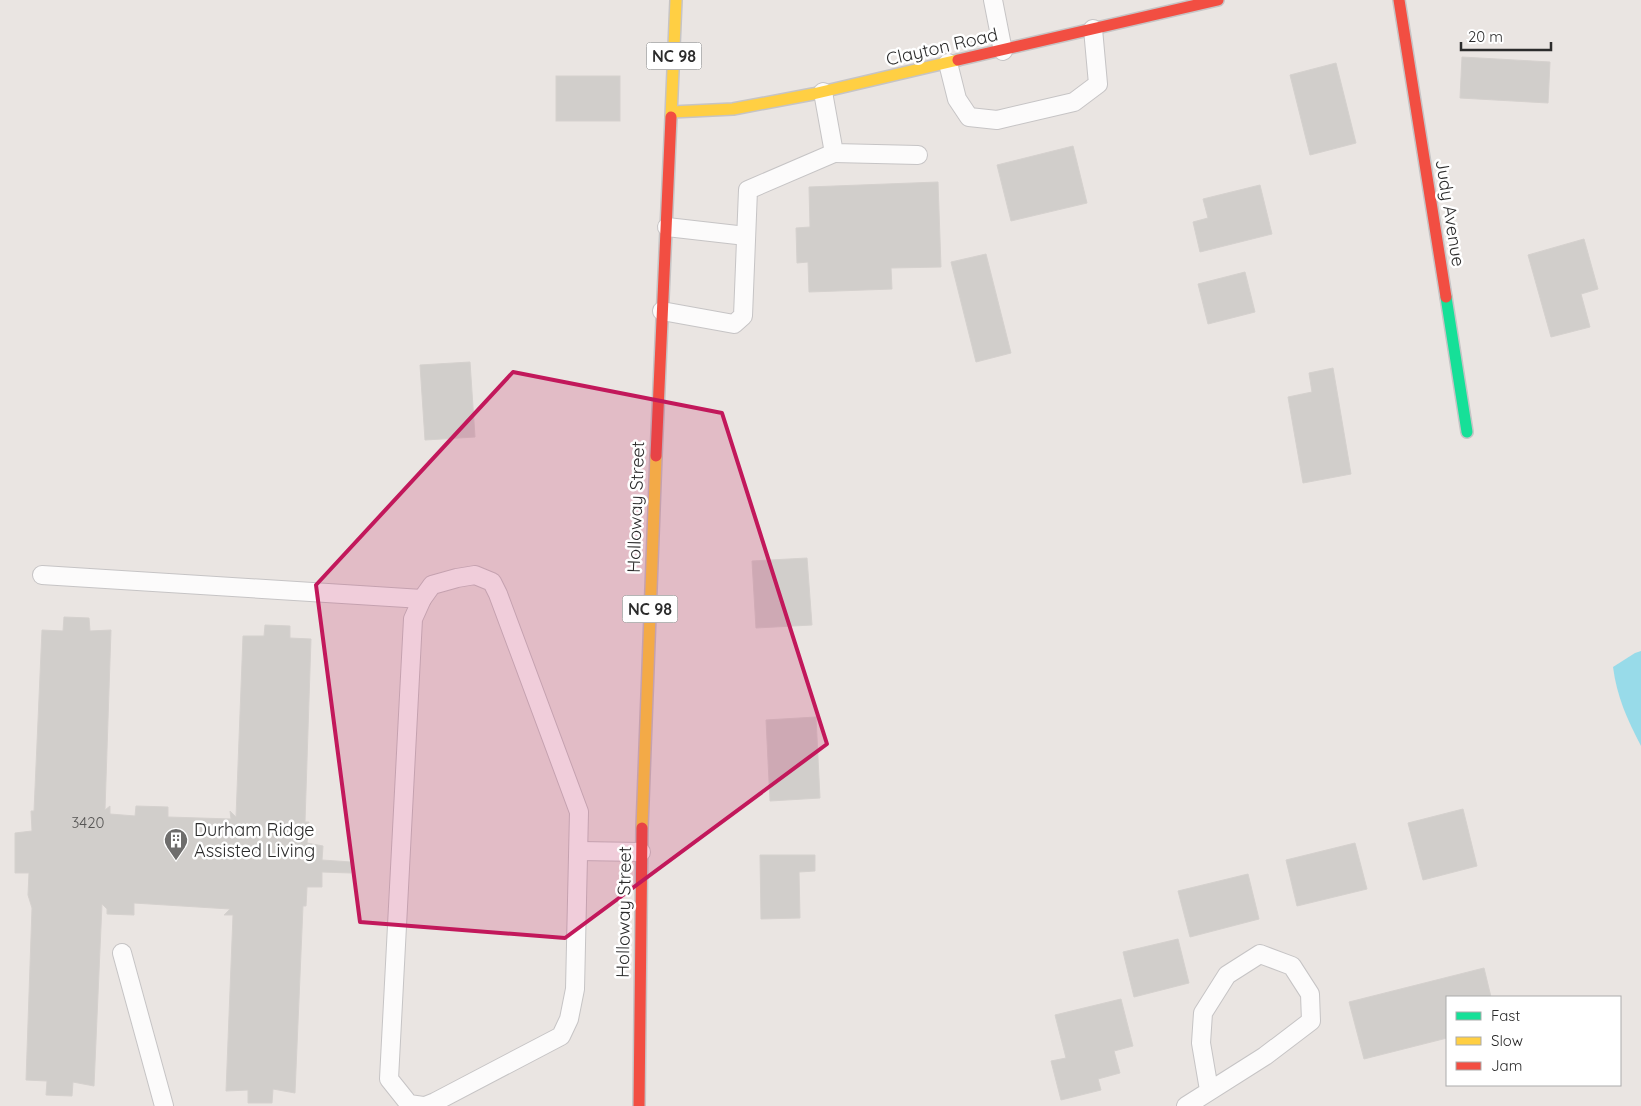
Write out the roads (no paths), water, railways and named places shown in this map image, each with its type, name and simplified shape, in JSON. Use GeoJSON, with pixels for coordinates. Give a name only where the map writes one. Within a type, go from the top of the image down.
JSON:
{"type":"FeatureCollection","features":[{"type":"Feature","properties":{"kind":"main road","name":"Holloway Street"},"geometry":{"type":"LineString","coordinates":[[639,1106],[642,852],[653,523],[676,0]]}},
{"type":"Feature","properties":{"kind":"main road","name":"Judy Avenue"},"geometry":{"type":"LineString","coordinates":[[1399,0],[1467,432]]}},
{"type":"Feature","properties":{"kind":"main road","name":"Clayton Road"},"geometry":{"type":"LineString","coordinates":[[672,112],[733,109],[823,92],[1003,51],[1207,1]]}},
{"type":"Feature","properties":{"kind":"lane"},"geometry":{"type":"LineString","coordinates":[[993,0],[1003,51]]}},
{"type":"Feature","properties":{"kind":"lane"},"geometry":{"type":"LineString","coordinates":[[948,63],[957,99],[969,117],[997,120],[1074,102],[1098,84],[1093,29]]}},
{"type":"Feature","properties":{"kind":"lane"},"geometry":{"type":"LineString","coordinates":[[823,92],[834,153]]}},
{"type":"Feature","properties":{"kind":"lane"},"geometry":{"type":"LineString","coordinates":[[662,311],[734,324],[743,316],[748,190],[834,153],[918,155]]}},
{"type":"Feature","properties":{"kind":"lane"},"geometry":{"type":"LineString","coordinates":[[667,227],[746,236]]}},
{"type":"Feature","properties":{"kind":"lane"},"geometry":{"type":"LineString","coordinates":[[42,575],[422,599]]}},
{"type":"Feature","properties":{"kind":"lane"},"geometry":{"type":"LineString","coordinates":[[475,575],[492,582],[579,812],[578,852],[575,989],[569,1019],[561,1036],[435,1102],[416,1106],[389,1079],[414,619],[422,599],[432,585],[475,575]]}},
{"type":"Feature","properties":{"kind":"lane"},"geometry":{"type":"LineString","coordinates":[[578,852],[642,852]]}},
{"type":"Feature","properties":{"kind":"lane"},"geometry":{"type":"LineString","coordinates":[[122,953],[164,1106]]}},
{"type":"Feature","properties":{"kind":"lane"},"geometry":{"type":"LineString","coordinates":[[1186,1106],[1265,1056],[1311,1021],[1310,994],[1292,966],[1260,954],[1227,975],[1203,1013],[1201,1043],[1209,1090]]}},
{"type":"Feature","properties":{"kind":"water"},"geometry":{"type":"Polygon","coordinates":[[[1641,651],[1641,746],[1623,708],[1613,667],[1641,651]]]}},
{"type":"Feature","properties":{"kind":"place","name":"Durham Ridge Assisted Living"},"geometry":{"type":"Point","coordinates":[176,861]}}]}
